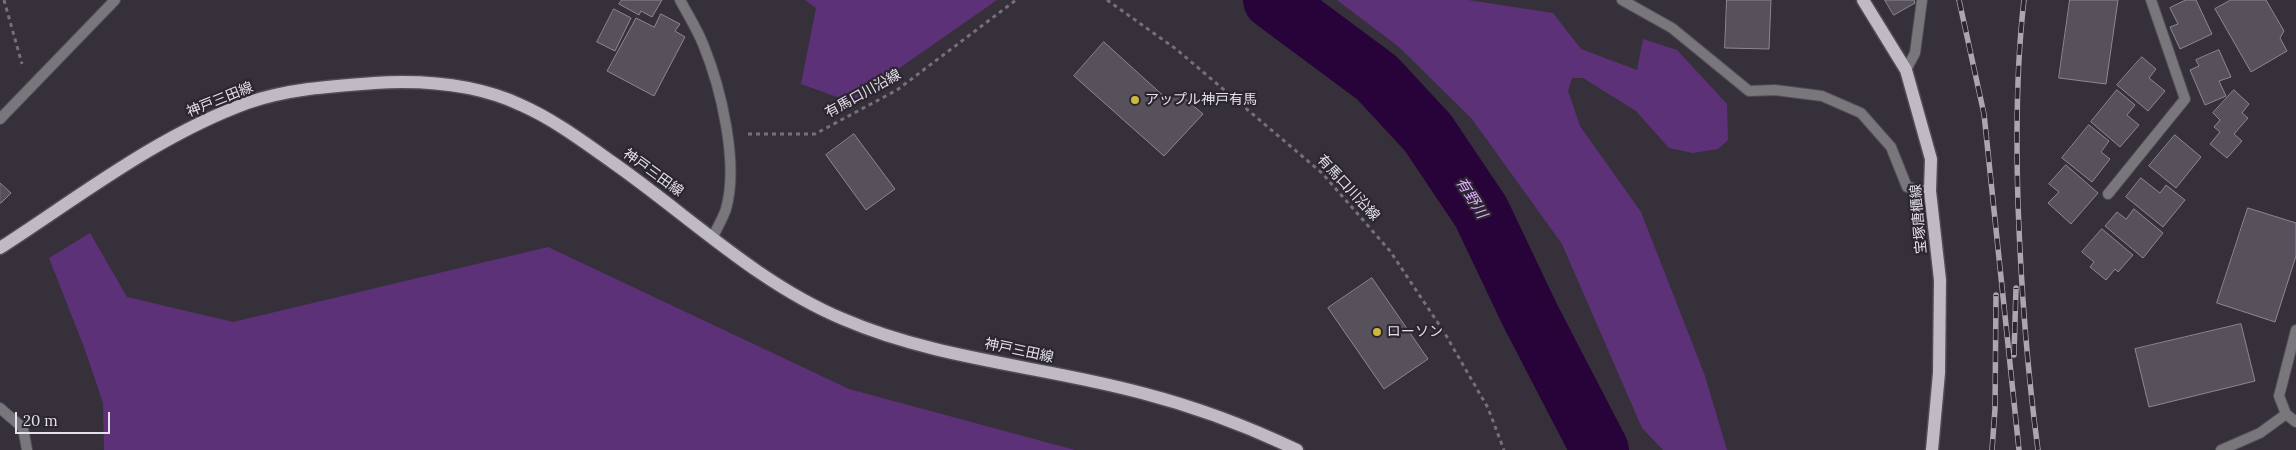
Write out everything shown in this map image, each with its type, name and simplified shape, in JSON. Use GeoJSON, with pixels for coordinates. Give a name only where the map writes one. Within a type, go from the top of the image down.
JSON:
{"type":"FeatureCollection","features":[{"type":"Feature","properties":{"kind":"main road","name":"宝塚唐櫃線"},"geometry":{"type":"LineString","coordinates":[[1863,0],[1906,70],[1931,160],[1930,191],[1940,280],[1939,373],[1932,450]]}},
{"type":"Feature","properties":{"kind":"main road","name":"神戸三田線"},"geometry":{"type":"LineString","coordinates":[[0,248],[157,146],[202,122],[250,102],[294,92],[334,86],[401,81],[484,91],[524,106],[582,140],[762,273],[802,298],[843,319],[924,346],[1140,392],[1197,409],[1254,430],[1297,450]]}},
{"type":"Feature","properties":{"kind":"street"},"geometry":{"type":"LineString","coordinates":[[0,119],[80,34],[115,0]]}},
{"type":"Feature","properties":{"kind":"street"},"geometry":{"type":"LineString","coordinates":[[680,0],[703,44],[717,88],[726,134],[731,180],[726,209],[713,237]]}},
{"type":"Feature","properties":{"kind":"street"},"geometry":{"type":"LineString","coordinates":[[1622,0],[1672,28],[1749,91],[1775,90],[1822,96],[1861,113],[1890,146],[1907,187],[1930,191]]}},
{"type":"Feature","properties":{"kind":"street"},"geometry":{"type":"LineString","coordinates":[[1906,70],[1915,53],[1922,0]]}},
{"type":"Feature","properties":{"kind":"street"},"geometry":{"type":"LineString","coordinates":[[2108,194],[2185,99],[2151,0]]}},
{"type":"Feature","properties":{"kind":"street"},"geometry":{"type":"LineString","coordinates":[[2296,330],[2278,396],[2286,414],[2296,422]]}},
{"type":"Feature","properties":{"kind":"street"},"geometry":{"type":"LineString","coordinates":[[0,408],[23,428],[27,450]]}},
{"type":"Feature","properties":{"kind":"street"},"geometry":{"type":"LineString","coordinates":[[2221,450],[2260,433],[2286,414]]}},
{"type":"Feature","properties":{"kind":"path"},"geometry":{"type":"LineString","coordinates":[[4,0],[29,89]]}},
{"type":"Feature","properties":{"kind":"path","name":"有馬口川沿線"},"geometry":{"type":"LineString","coordinates":[[726,134],[814,134],[897,90],[1016,0]]}},
{"type":"Feature","properties":{"kind":"path","name":"有馬口川沿線"},"geometry":{"type":"LineString","coordinates":[[1107,0],[1176,49],[1322,173],[1390,252],[1444,332],[1488,408],[1504,450]]}},
{"type":"Feature","properties":{"kind":"shaded area"},"geometry":{"type":"Polygon","coordinates":[[[805,0],[997,0],[851,102],[801,84],[816,8],[805,0]]]}},
{"type":"Feature","properties":{"kind":"shaded area"},"geometry":{"type":"Polygon","coordinates":[[[1337,0],[1468,0],[1553,13],[1581,49],[1637,70],[1643,39],[1677,50],[1727,104],[1728,140],[1718,149],[1693,153],[1669,148],[1636,111],[1583,78],[1572,78],[1568,91],[1580,126],[1641,212],[1705,376],[1727,450],[1663,450],[1642,428],[1562,244],[1472,119],[1399,47],[1337,0]]]}},
{"type":"Feature","properties":{"kind":"shaded area"},"geometry":{"type":"Polygon","coordinates":[[[90,233],[127,297],[233,322],[548,247],[849,389],[1075,450],[104,450],[103,403],[84,347],[49,258],[90,233]]]}},
{"type":"Feature","properties":{"kind":"building"},"geometry":{"type":"Polygon","coordinates":[[[622,0],[662,0],[652,17],[641,11],[639,15],[619,4],[622,0]]]}},
{"type":"Feature","properties":{"kind":"building"},"geometry":{"type":"Polygon","coordinates":[[[1727,0],[1771,0],[1769,49],[1725,48],[1727,0]]]}},
{"type":"Feature","properties":{"kind":"building"},"geometry":{"type":"Polygon","coordinates":[[[1885,0],[1914,0],[1915,3],[1894,15],[1885,0]]]}},
{"type":"Feature","properties":{"kind":"building"},"geometry":{"type":"Polygon","coordinates":[[[2070,0],[2118,0],[2106,84],[2059,78],[2070,0]]]}},
{"type":"Feature","properties":{"kind":"building"},"geometry":{"type":"Polygon","coordinates":[[[2186,0],[2196,0],[2212,34],[2180,49],[2170,27],[2178,24],[2170,8],[2186,0]]]}},
{"type":"Feature","properties":{"kind":"building"},"geometry":{"type":"Polygon","coordinates":[[[2231,0],[2266,0],[2284,31],[2280,38],[2287,51],[2251,72],[2215,9],[2231,0]]]}},
{"type":"Feature","properties":{"kind":"building"},"geometry":{"type":"Polygon","coordinates":[[[614,9],[631,18],[615,51],[597,42],[614,9]]]}},
{"type":"Feature","properties":{"kind":"building"},"geometry":{"type":"Polygon","coordinates":[[[661,14],[680,24],[675,31],[685,37],[654,96],[607,71],[636,18],[654,27],[661,14]]]}},
{"type":"Feature","properties":{"kind":"building"},"geometry":{"type":"Polygon","coordinates":[[[1104,42],[1169,101],[1177,92],[1203,114],[1164,156],[1074,76],[1104,42]]]}},
{"type":"Feature","properties":{"kind":"building"},"geometry":{"type":"Polygon","coordinates":[[[2219,50],[2231,77],[2219,81],[2226,96],[2205,105],[2190,70],[2199,66],[2196,60],[2219,50]]]}},
{"type":"Feature","properties":{"kind":"building"},"geometry":{"type":"Polygon","coordinates":[[[2142,57],[2156,69],[2149,78],[2165,91],[2148,111],[2117,85],[2142,57]]]}},
{"type":"Feature","properties":{"kind":"building"},"geometry":{"type":"Polygon","coordinates":[[[2117,90],[2135,105],[2127,115],[2139,125],[2120,147],[2091,122],[2117,90]]]}},
{"type":"Feature","properties":{"kind":"building"},"geometry":{"type":"Polygon","coordinates":[[[2234,90],[2249,104],[2242,113],[2248,118],[2234,134],[2242,141],[2227,158],[2210,144],[2220,132],[2214,127],[2220,120],[2213,113],[2234,90]]]}},
{"type":"Feature","properties":{"kind":"building"},"geometry":{"type":"Polygon","coordinates":[[[2089,125],[2109,141],[2101,152],[2110,159],[2092,182],[2062,158],[2089,125]]]}},
{"type":"Feature","properties":{"kind":"building"},"geometry":{"type":"Polygon","coordinates":[[[854,134],[895,189],[866,210],[826,155],[854,134]]]}},
{"type":"Feature","properties":{"kind":"building"},"geometry":{"type":"Polygon","coordinates":[[[2175,135],[2201,157],[2176,188],[2149,166],[2175,135]]]}},
{"type":"Feature","properties":{"kind":"building"},"geometry":{"type":"Polygon","coordinates":[[[2066,165],[2098,193],[2071,224],[2048,203],[2059,192],[2049,184],[2066,165]]]}},
{"type":"Feature","properties":{"kind":"building"},"geometry":{"type":"Polygon","coordinates":[[[2141,178],[2160,193],[2166,185],[2185,200],[2163,227],[2126,197],[2141,178]]]}},
{"type":"Feature","properties":{"kind":"building"},"geometry":{"type":"Polygon","coordinates":[[[0,183],[11,193],[1,203],[0,203],[0,183]]]}},
{"type":"Feature","properties":{"kind":"building"},"geometry":{"type":"Polygon","coordinates":[[[2248,208],[2296,223],[2296,256],[2275,322],[2217,303],[2248,208]]]}},
{"type":"Feature","properties":{"kind":"building"},"geometry":{"type":"Polygon","coordinates":[[[2134,209],[2163,233],[2143,258],[2105,226],[2117,212],[2126,219],[2134,209]]]}},
{"type":"Feature","properties":{"kind":"building"},"geometry":{"type":"Polygon","coordinates":[[[2102,229],[2133,255],[2118,272],[2115,269],[2106,280],[2090,267],[2094,262],[2082,252],[2102,229]]]}},
{"type":"Feature","properties":{"kind":"building"},"geometry":{"type":"Polygon","coordinates":[[[1372,278],[1428,359],[1384,389],[1328,308],[1372,278]]]}},
{"type":"Feature","properties":{"kind":"building"},"geometry":{"type":"Polygon","coordinates":[[[2241,324],[2255,381],[2149,407],[2135,349],[2241,324]]]}},
{"type":"Feature","properties":{"kind":"waterway","name":"有野川"},"geometry":{"type":"LineString","coordinates":[[1272,0],[1377,78],[1428,133],[1481,212],[1530,315],[1600,450]]}},
{"type":"Feature","properties":{"kind":"railway"},"geometry":{"type":"LineString","coordinates":[[1959,0],[1984,114],[2019,450]]}},
{"type":"Feature","properties":{"kind":"railway"},"geometry":{"type":"LineString","coordinates":[[2024,0],[2017,102],[2018,204],[2025,327],[2038,450]]}},
{"type":"Feature","properties":{"kind":"railway"},"geometry":{"type":"LineString","coordinates":[[2014,355],[2016,288]]}},
{"type":"Feature","properties":{"kind":"railway"},"geometry":{"type":"LineString","coordinates":[[1992,450],[1995,409],[1996,295]]}},
{"type":"Feature","properties":{"kind":"place","name":"アップル神戸有馬"},"geometry":{"type":"Point","coordinates":[1135,100]}},
{"type":"Feature","properties":{"kind":"place","name":"ローソン"},"geometry":{"type":"Point","coordinates":[1377,332]}}]}
